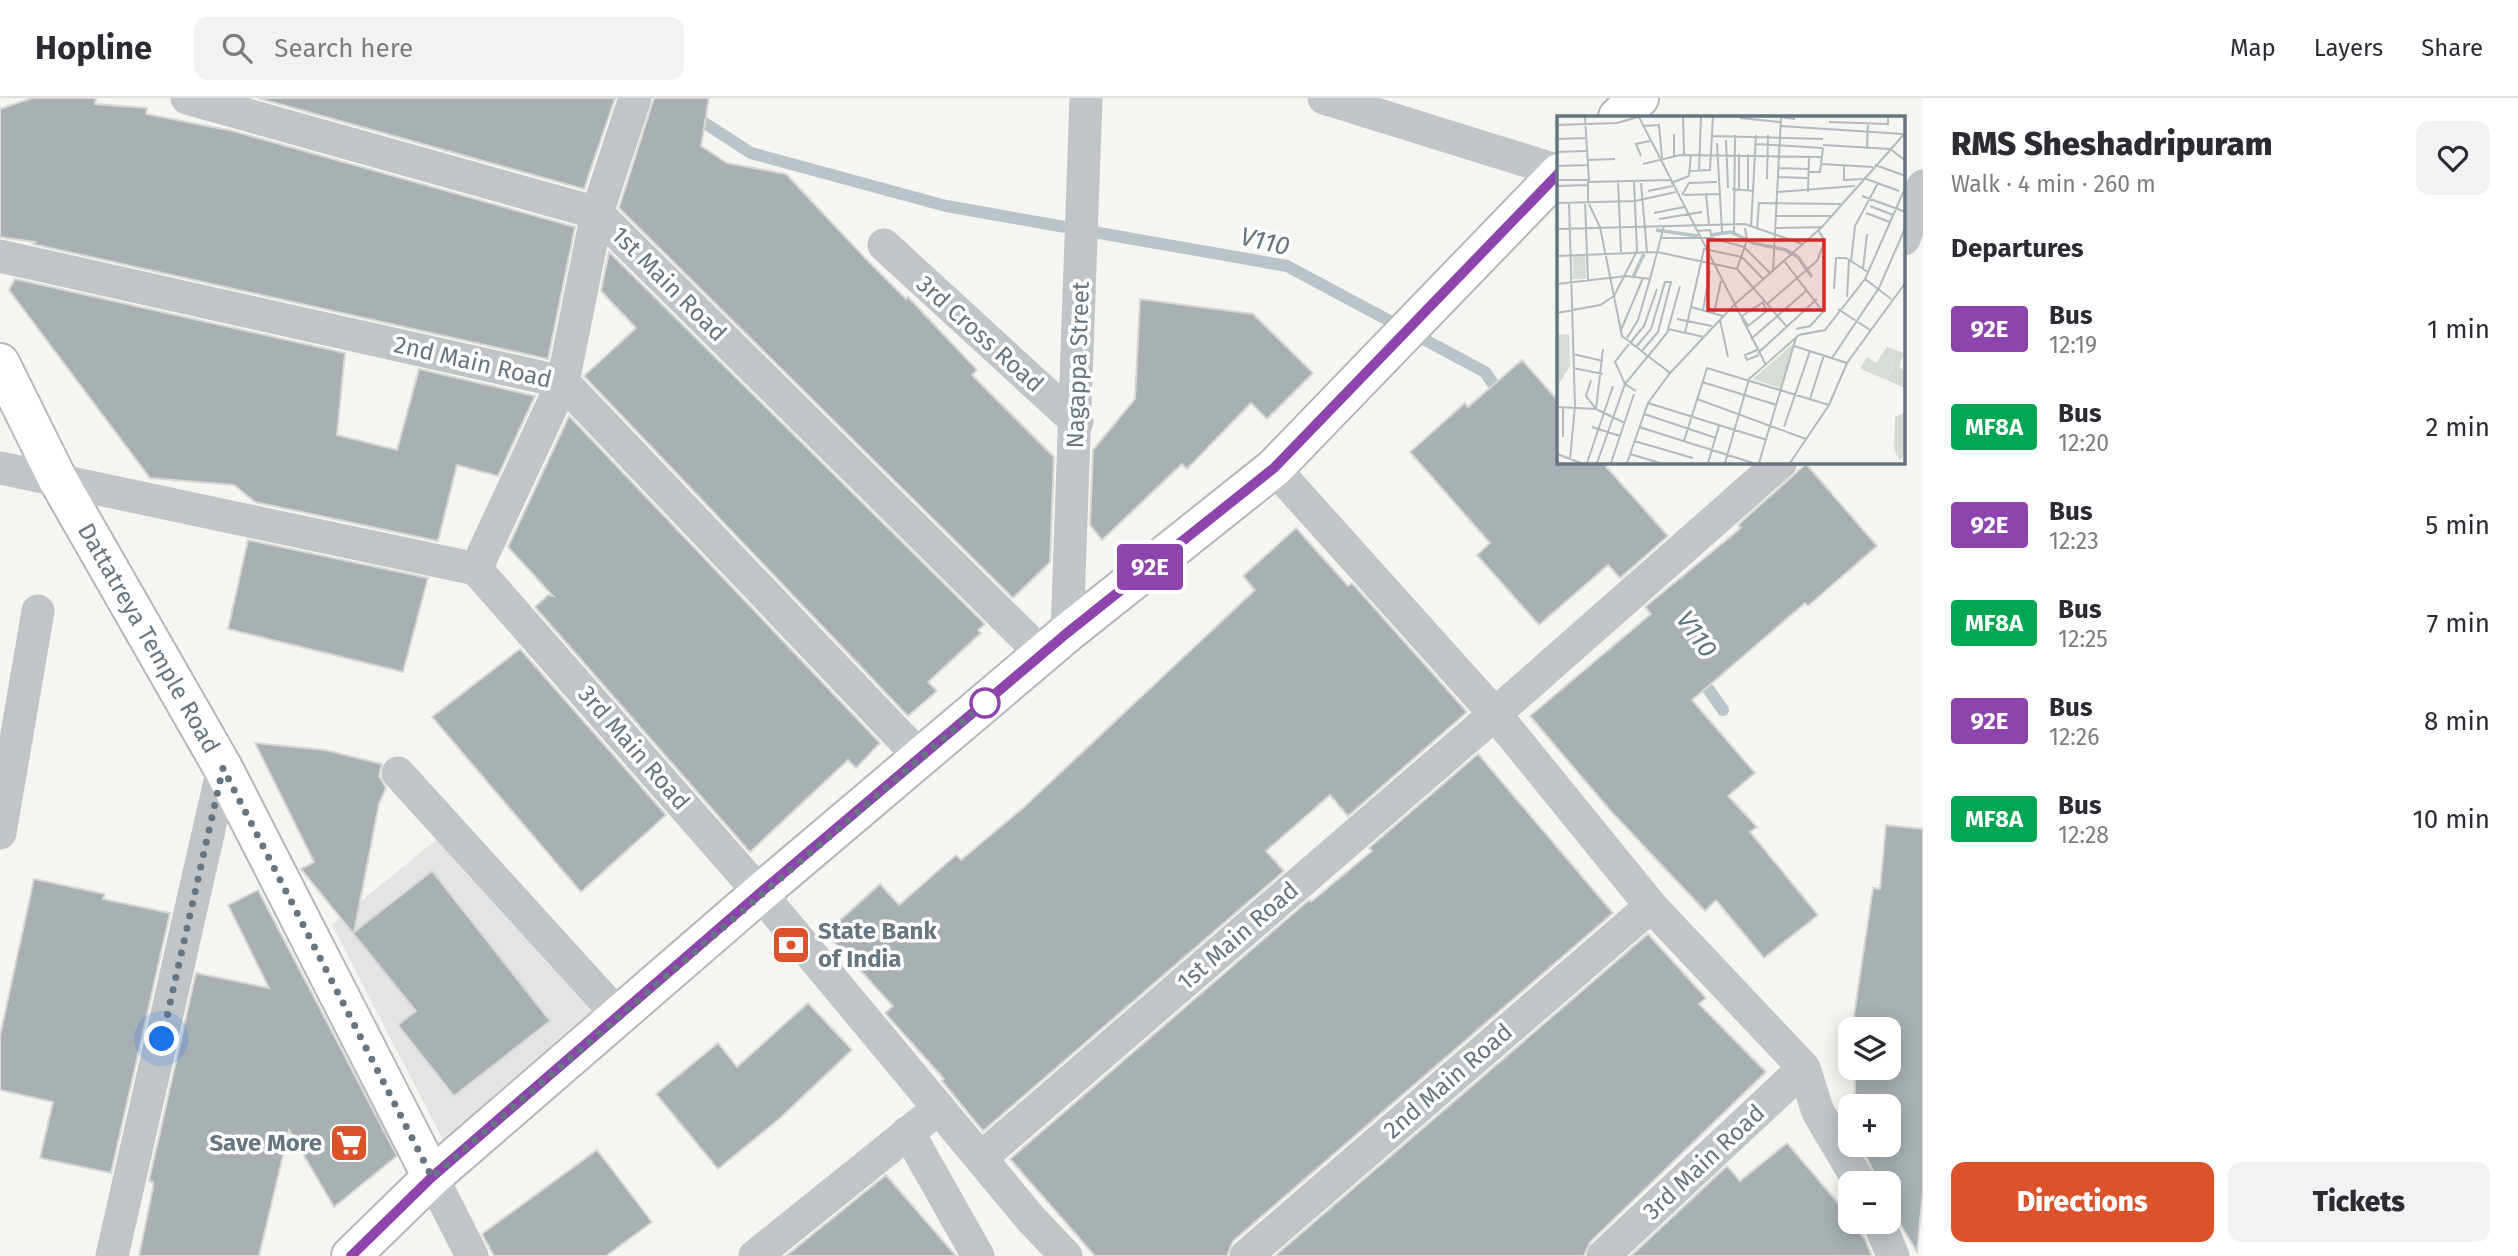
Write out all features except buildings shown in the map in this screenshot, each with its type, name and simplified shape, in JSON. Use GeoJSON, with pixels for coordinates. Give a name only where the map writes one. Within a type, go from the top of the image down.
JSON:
{"type":"FeatureCollection","features":[{"type":"Feature","properties":{"kind":"street","name":"1st Main Road"},"geometry":{"type":"LineString","coordinates":[[187,98],[597,213],[1055,644]]}},
{"type":"Feature","properties":{"kind":"street"},"geometry":{"type":"LineString","coordinates":[[0,468],[476,569],[563,382],[597,213],[635,98]]}},
{"type":"Feature","properties":{"kind":"street","name":"Nagappa Street"},"geometry":{"type":"LineString","coordinates":[[1055,644],[1077,422],[1086,98]]}},
{"type":"Feature","properties":{"kind":"street"},"geometry":{"type":"LineString","coordinates":[[1324,98],[1557,171]]}},
{"type":"Feature","properties":{"kind":"street"},"geometry":{"type":"LineString","coordinates":[[1619,116],[1639,98]]}},
{"type":"Feature","properties":{"kind":"street"},"geometry":{"type":"LineString","coordinates":[[351,1256],[432,1177],[760,893],[1055,644],[1274,468],[1557,174]]}},
{"type":"Feature","properties":{"kind":"street"},"geometry":{"type":"LineString","coordinates":[[1906,233],[1923,186]]}},
{"type":"Feature","properties":{"kind":"street","name":"3rd Cross Road"},"geometry":{"type":"LineString","coordinates":[[884,245],[1077,422]]}},
{"type":"Feature","properties":{"kind":"street","name":"2nd Main Road"},"geometry":{"type":"LineString","coordinates":[[0,256],[563,382],[920,757]]}},
{"type":"Feature","properties":{"kind":"street","name":"Dattatreya Temple Road"},"geometry":{"type":"LineString","coordinates":[[0,362],[57,478],[223,768],[432,1177]]}},
{"type":"Feature","properties":{"kind":"street","name":"1st Main Road"},"geometry":{"type":"LineString","coordinates":[[981,1158],[1495,714],[1779,464]]}},
{"type":"Feature","properties":{"kind":"street"},"geometry":{"type":"LineString","coordinates":[[1274,468],[1495,714],[1651,906],[1804,1068],[1818,1112],[1853,1171]]}},
{"type":"Feature","properties":{"kind":"street","name":"3rd Main Road"},"geometry":{"type":"LineString","coordinates":[[476,569],[760,893],[1066,1256]]}},
{"type":"Feature","properties":{"kind":"street"},"geometry":{"type":"LineString","coordinates":[[0,833],[38,611]]}},
{"type":"Feature","properties":{"kind":"street"},"geometry":{"type":"LineString","coordinates":[[112,1256],[223,768]]}},
{"type":"Feature","properties":{"kind":"street"},"geometry":{"type":"LineString","coordinates":[[398,773],[618,1016]]}},
{"type":"Feature","properties":{"kind":"street","name":"2nd Main Road"},"geometry":{"type":"LineString","coordinates":[[1246,1256],[1651,906]]}},
{"type":"Feature","properties":{"kind":"street","name":"3rd Main Road"},"geometry":{"type":"LineString","coordinates":[[1603,1256],[1804,1068]]}},
{"type":"Feature","properties":{"kind":"street"},"geometry":{"type":"LineString","coordinates":[[755,1256],[939,1108]]}},
{"type":"Feature","properties":{"kind":"street"},"geometry":{"type":"LineString","coordinates":[[908,1132],[978,1256]]}},
{"type":"Feature","properties":{"kind":"street"},"geometry":{"type":"LineString","coordinates":[[432,1177],[472,1256]]}},
{"type":"Feature","properties":{"kind":"street"},"geometry":{"type":"LineString","coordinates":[[1884,1234],[1893,1256]]}},
{"type":"Feature","properties":{"kind":"shaded area"},"geometry":{"type":"Polygon","coordinates":[[[437,839],[595,1012],[445,1144],[332,925],[437,839]]]}},
{"type":"Feature","properties":{"kind":"waterway","name":"V110"},"geometry":{"type":"LineString","coordinates":[[666,98],[751,153],[946,206],[1287,266],[1485,372],[1503,398]]}},
{"type":"Feature","properties":{"kind":"waterway","name":"V110"},"geometry":{"type":"LineString","coordinates":[[1697,673],[1723,710]]}},
{"type":"Feature","properties":{"kind":"bus line","name":"92E"},"geometry":{"type":"LineString","coordinates":[[351,1256],[432,1177],[760,893],[1067,633],[1274,468],[1557,175]]}},
{"type":"Feature","properties":{"kind":"place","name":"State Bank of India"},"geometry":{"type":"Point","coordinates":[791,945]}},
{"type":"Feature","properties":{"kind":"place","name":"Save More"},"geometry":{"type":"Point","coordinates":[349,1143]}},
{"type":"Feature","properties":{"kind":"route"},"geometry":{"type":"LineString","coordinates":[[162,1039],[223,768],[432,1177],[760,893],[985,703]]}}]}
